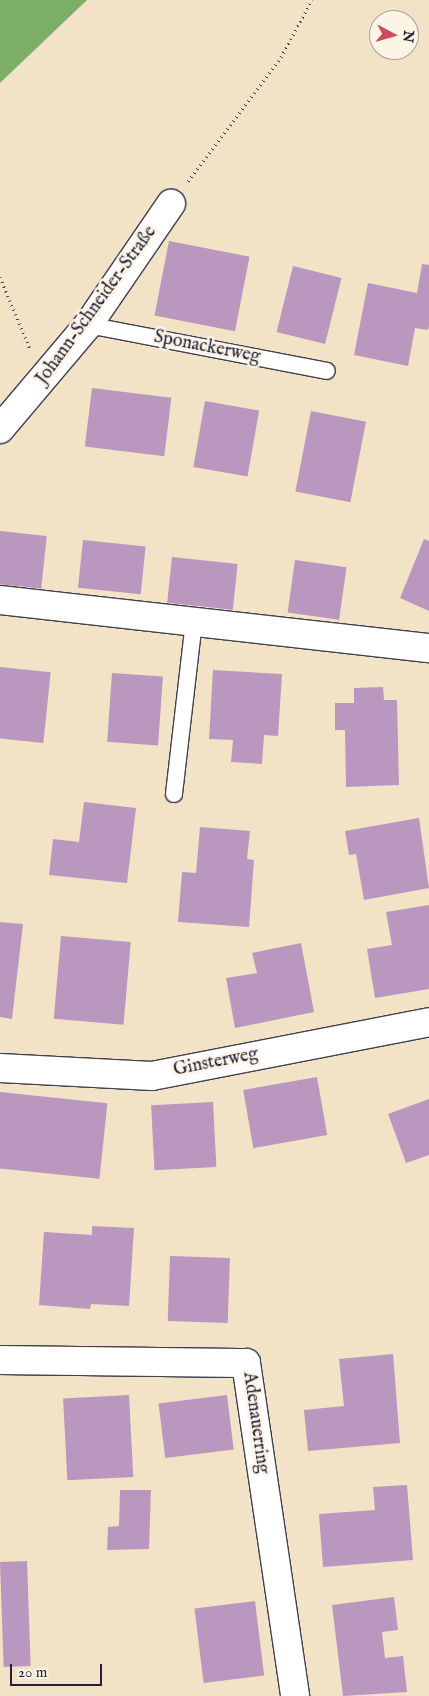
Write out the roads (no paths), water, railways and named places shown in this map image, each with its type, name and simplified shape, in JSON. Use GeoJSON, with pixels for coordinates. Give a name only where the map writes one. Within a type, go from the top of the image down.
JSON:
{"type":"FeatureCollection","features":[{"type":"Feature","properties":{"kind":"street","name":"Johann-Schneider-Straße"},"geometry":{"type":"LineString","coordinates":[[0,429],[42,382],[88,325],[171,204]]}},
{"type":"Feature","properties":{"kind":"street"},"geometry":{"type":"LineString","coordinates":[[0,600],[429,648]]}},
{"type":"Feature","properties":{"kind":"street","name":"Ginsterweg"},"geometry":{"type":"LineString","coordinates":[[0,1068],[152,1076],[429,1022]]}},
{"type":"Feature","properties":{"kind":"street","name":"Adenauerring"},"geometry":{"type":"LineString","coordinates":[[0,1360],[246,1363],[296,1696]]}},
{"type":"Feature","properties":{"kind":"lane","name":"Sponackerweg"},"geometry":{"type":"LineString","coordinates":[[88,325],[326,371]]}},
{"type":"Feature","properties":{"kind":"lane"},"geometry":{"type":"LineString","coordinates":[[174,794],[194,622]]}}]}
